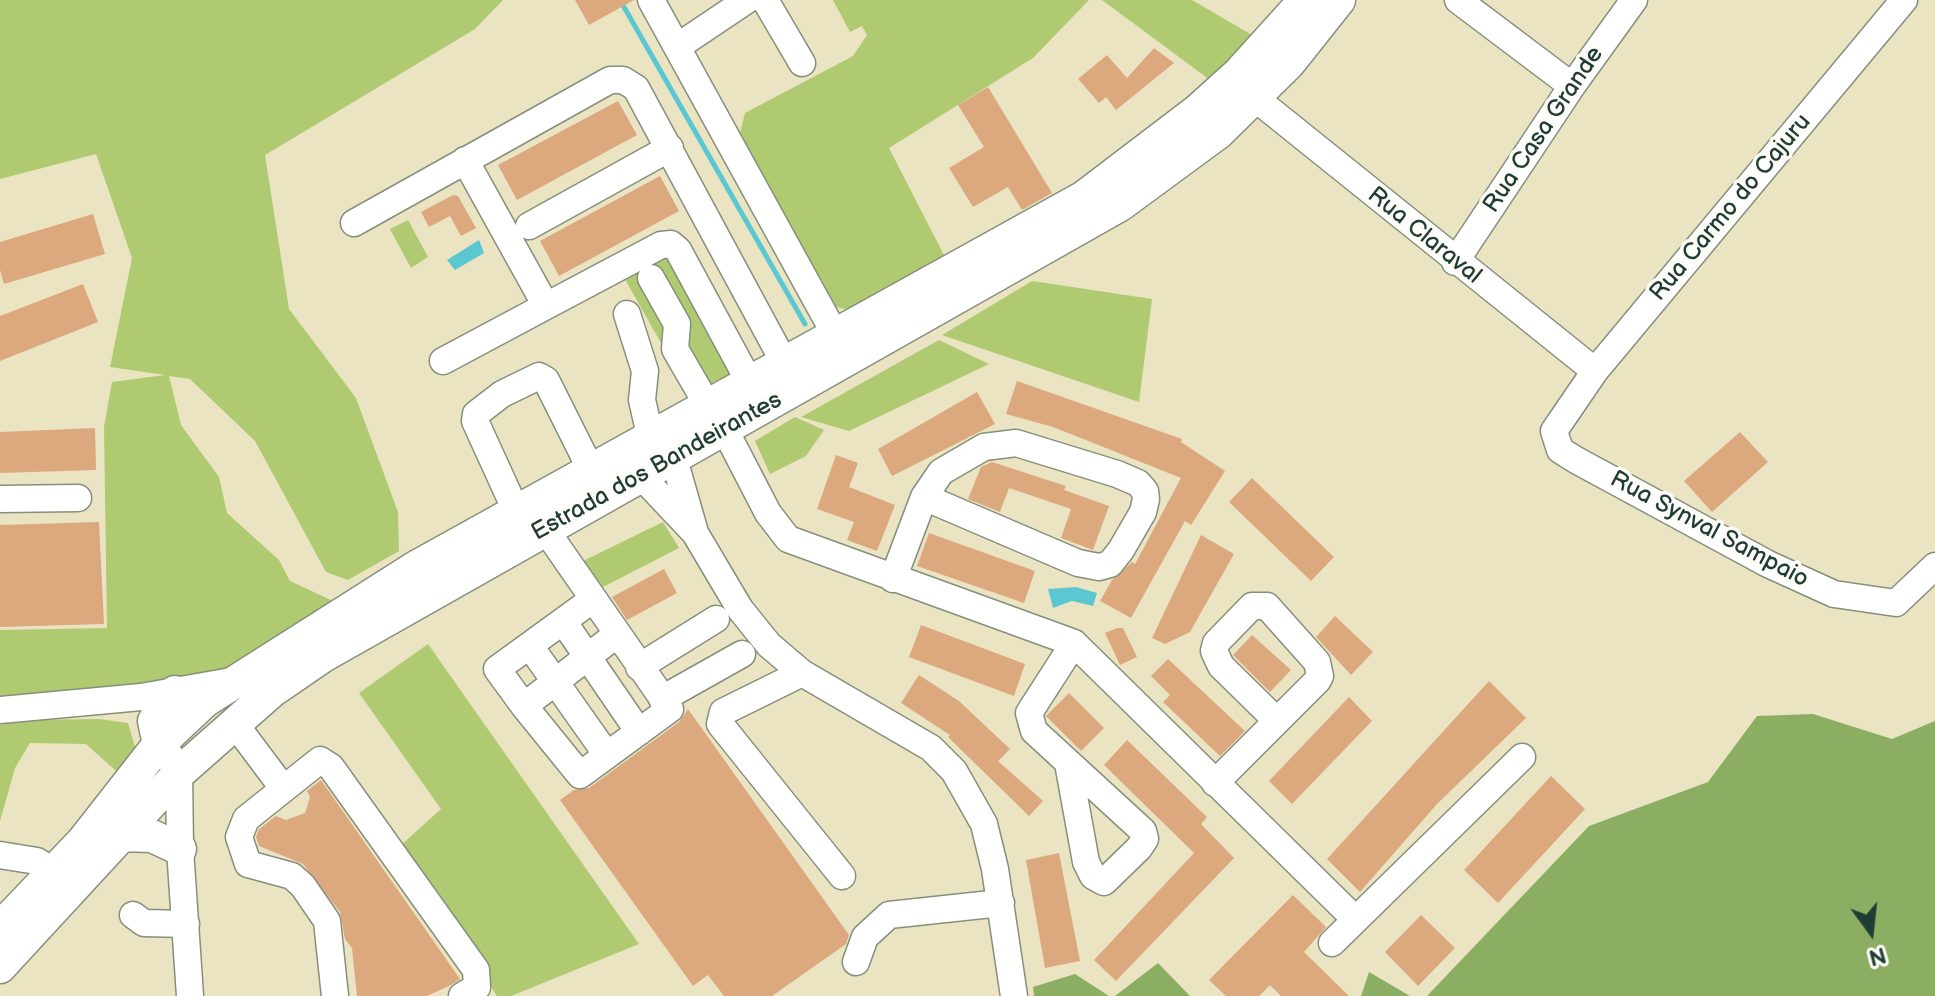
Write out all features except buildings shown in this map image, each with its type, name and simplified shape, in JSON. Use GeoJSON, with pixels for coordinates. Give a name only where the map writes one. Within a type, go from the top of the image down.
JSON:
{"type":"FeatureCollection","features":[{"type":"Feature","properties":{"kind":"main road","name":"Estrada dos Bandeirantes"},"geometry":{"type":"LineString","coordinates":[[717,418],[750,383],[1071,205],[1134,162],[1239,73],[1305,0]]}},
{"type":"Feature","properties":{"kind":"main road","name":"Estrada dos Bandeirantes"},"geometry":{"type":"LineString","coordinates":[[0,928],[55,873],[159,744],[205,701],[416,567],[592,472],[662,449],[1120,205],[1218,133],[1299,52],[1339,0]]}},
{"type":"Feature","properties":{"kind":"main road","name":"Estrada dos Bandeirantes"},"geometry":{"type":"LineString","coordinates":[[0,967],[179,773],[272,691],[323,656],[642,477],[662,449]]}},
{"type":"Feature","properties":{"kind":"main road"},"geometry":{"type":"LineString","coordinates":[[175,692],[154,721],[159,744],[179,773]]}},
{"type":"Feature","properties":{"kind":"main road"},"geometry":{"type":"LineString","coordinates":[[121,835],[152,836],[180,849]]}},
{"type":"Feature","properties":{"kind":"street"},"geometry":{"type":"LineString","coordinates":[[651,0],[836,336]]}},
{"type":"Feature","properties":{"kind":"street"},"geometry":{"type":"LineString","coordinates":[[677,47],[747,0]]}},
{"type":"Feature","properties":{"kind":"street"},"geometry":{"type":"LineString","coordinates":[[765,0],[802,63]]}},
{"type":"Feature","properties":{"kind":"street"},"geometry":{"type":"LineString","coordinates":[[1458,0],[1572,86]]}},
{"type":"Feature","properties":{"kind":"street","name":"Rua Casa Grande"},"geometry":{"type":"LineString","coordinates":[[1455,262],[1572,86],[1634,0]]}},
{"type":"Feature","properties":{"kind":"street","name":"Rua Carmo do Cajuru"},"geometry":{"type":"LineString","coordinates":[[1560,418],[1595,371],[1904,0]]}},
{"type":"Feature","properties":{"kind":"street"},"geometry":{"type":"LineString","coordinates":[[354,223],[610,80],[623,80],[636,88],[785,364]]}},
{"type":"Feature","properties":{"kind":"street","name":"Rua Claraval"},"geometry":{"type":"LineString","coordinates":[[1255,98],[1455,262],[1595,371]]}},
{"type":"Feature","properties":{"kind":"street"},"geometry":{"type":"LineString","coordinates":[[529,226],[670,148]]}},
{"type":"Feature","properties":{"kind":"street"},"geometry":{"type":"LineString","coordinates":[[465,160],[546,306]]}},
{"type":"Feature","properties":{"kind":"street"},"geometry":{"type":"LineString","coordinates":[[443,361],[661,245],[671,244],[678,250],[750,383]]}},
{"type":"Feature","properties":{"kind":"street"},"geometry":{"type":"LineString","coordinates":[[651,278],[677,324],[675,349],[717,418],[768,513],[788,539],[1074,643],[1355,919]]}},
{"type":"Feature","properties":{"kind":"street"},"geometry":{"type":"LineString","coordinates":[[627,314],[645,371],[642,400],[695,533],[740,609],[769,645],[802,673],[931,748],[954,771],[984,824],[1001,903],[1014,996]]}},
{"type":"Feature","properties":{"kind":"street"},"geometry":{"type":"LineString","coordinates":[[517,513],[475,421],[476,414],[502,394],[539,376],[546,380],[592,472]]}},
{"type":"Feature","properties":{"kind":"street","name":"Rua Synval Sampaio"},"geometry":{"type":"LineString","coordinates":[[1560,418],[1554,431],[1560,450],[1768,564],[1834,594],[1896,603],[1935,566]]}},
{"type":"Feature","properties":{"kind":"street"},"geometry":{"type":"LineString","coordinates":[[893,579],[924,497],[941,472],[984,447],[1016,443],[1138,483],[1145,491],[1146,499],[1121,550],[1110,564],[1099,567],[1078,563],[924,497]]}},
{"type":"Feature","properties":{"kind":"street"},"geometry":{"type":"LineString","coordinates":[[642,477],[695,533]]}},
{"type":"Feature","properties":{"kind":"street"},"geometry":{"type":"LineString","coordinates":[[0,499],[78,498]]}},
{"type":"Feature","properties":{"kind":"street"},"geometry":{"type":"LineString","coordinates":[[545,529],[670,709],[580,775],[497,669],[592,600]]}},
{"type":"Feature","properties":{"kind":"street"},"geometry":{"type":"LineString","coordinates":[[639,667],[716,619]]}},
{"type":"Feature","properties":{"kind":"street"},"geometry":{"type":"LineString","coordinates":[[563,621],[639,732]]}},
{"type":"Feature","properties":{"kind":"street"},"geometry":{"type":"LineString","coordinates":[[524,706],[616,635]]}},
{"type":"Feature","properties":{"kind":"street"},"geometry":{"type":"LineString","coordinates":[[1068,763],[1034,731],[1029,713],[1074,643]]}},
{"type":"Feature","properties":{"kind":"street"},"geometry":{"type":"LineString","coordinates":[[530,646],[607,755]]}},
{"type":"Feature","properties":{"kind":"street"},"geometry":{"type":"LineString","coordinates":[[662,699],[742,654]]}},
{"type":"Feature","properties":{"kind":"street"},"geometry":{"type":"LineString","coordinates":[[802,673],[723,712],[720,724],[842,876]]}},
{"type":"Feature","properties":{"kind":"street"},"geometry":{"type":"LineString","coordinates":[[0,710],[111,700],[234,681]]}},
{"type":"Feature","properties":{"kind":"street"},"geometry":{"type":"LineString","coordinates":[[111,700],[140,723],[159,744]]}},
{"type":"Feature","properties":{"kind":"street"},"geometry":{"type":"LineString","coordinates":[[1215,783],[1277,721]]}},
{"type":"Feature","properties":{"kind":"street"},"geometry":{"type":"LineString","coordinates":[[229,729],[278,792]]}},
{"type":"Feature","properties":{"kind":"street"},"geometry":{"type":"LineString","coordinates":[[1332,943],[1522,757]]}},
{"type":"Feature","properties":{"kind":"street"},"geometry":{"type":"LineString","coordinates":[[335,996],[327,921],[303,886],[292,876],[253,866],[245,858],[239,837],[240,827],[316,762],[328,763],[476,970],[477,987],[462,996]]}},
{"type":"Feature","properties":{"kind":"street"},"geometry":{"type":"LineString","coordinates":[[179,773],[180,849],[190,996]]}},
{"type":"Feature","properties":{"kind":"street"},"geometry":{"type":"LineString","coordinates":[[0,855],[37,861],[55,873]]}},
{"type":"Feature","properties":{"kind":"street"},"geometry":{"type":"LineString","coordinates":[[856,962],[865,937],[889,915],[1001,903]]}},
{"type":"Feature","properties":{"kind":"street"},"geometry":{"type":"LineString","coordinates":[[133,915],[144,923],[186,924]]}},
{"type":"Feature","properties":{"kind":"green space"},"geometry":{"type":"Polygon","coordinates":[[[0,0],[503,0],[475,29],[265,155],[289,309],[356,398],[398,512],[399,551],[348,580],[326,572],[255,441],[190,379],[169,376],[181,425],[219,477],[227,513],[279,560],[290,581],[331,600],[252,658],[220,674],[0,705],[0,630],[107,628],[104,427],[112,382],[165,375],[110,367],[132,258],[96,154],[0,179],[0,0]]]}},
{"type":"Feature","properties":{"kind":"green space"},"geometry":{"type":"Polygon","coordinates":[[[833,0],[1089,0],[1033,58],[889,148],[948,263],[854,311],[836,307],[740,133],[745,113],[853,56],[867,35],[862,26],[850,32],[833,0]]]}},
{"type":"Feature","properties":{"kind":"green space"},"geometry":{"type":"Polygon","coordinates":[[[1102,0],[1192,0],[1252,35],[1210,80],[1102,0]]]}},
{"type":"Feature","properties":{"kind":"green space"},"geometry":{"type":"Polygon","coordinates":[[[408,220],[428,257],[411,268],[390,229],[408,220]]]}},
{"type":"Feature","properties":{"kind":"green space"},"geometry":{"type":"Polygon","coordinates":[[[665,252],[735,371],[690,394],[623,276],[665,252]]]}},
{"type":"Feature","properties":{"kind":"green space"},"geometry":{"type":"Polygon","coordinates":[[[1032,281],[1152,299],[1139,402],[942,335],[1032,281]]]}},
{"type":"Feature","properties":{"kind":"green space"},"geometry":{"type":"Polygon","coordinates":[[[939,340],[989,364],[849,431],[801,417],[939,340]]]}},
{"type":"Feature","properties":{"kind":"green space"},"geometry":{"type":"Polygon","coordinates":[[[795,417],[824,430],[806,456],[770,474],[755,441],[795,417]]]}},
{"type":"Feature","properties":{"kind":"green space"},"geometry":{"type":"Polygon","coordinates":[[[663,522],[679,548],[601,588],[583,561],[663,522]]]}},
{"type":"Feature","properties":{"kind":"green space"},"geometry":{"type":"Polygon","coordinates":[[[428,644],[639,944],[511,996],[497,996],[400,846],[441,809],[359,693],[428,644]]]}},
{"type":"Feature","properties":{"kind":"green space"},"geometry":{"type":"Polygon","coordinates":[[[1813,714],[1892,739],[1935,721],[1935,996],[1427,996],[1589,826],[1708,782],[1757,716],[1813,714]]]}},
{"type":"Feature","properties":{"kind":"green space"},"geometry":{"type":"Polygon","coordinates":[[[99,719],[128,723],[135,747],[116,771],[86,744],[30,743],[15,768],[0,821],[0,725],[30,720],[99,719]]]}},
{"type":"Feature","properties":{"kind":"green space"},"geometry":{"type":"Polygon","coordinates":[[[1158,963],[1190,996],[1115,996],[1158,963]]]}},
{"type":"Feature","properties":{"kind":"green space"},"geometry":{"type":"Polygon","coordinates":[[[1369,972],[1410,996],[1361,996],[1369,972]]]}},
{"type":"Feature","properties":{"kind":"green space"},"geometry":{"type":"Polygon","coordinates":[[[1075,974],[1109,996],[1034,996],[1033,987],[1075,974]]]}},
{"type":"Feature","properties":{"kind":"water"},"geometry":{"type":"Polygon","coordinates":[[[479,240],[484,253],[455,270],[447,260],[479,240]]]}},
{"type":"Feature","properties":{"kind":"water"},"geometry":{"type":"Polygon","coordinates":[[[1076,587],[1097,593],[1093,606],[1072,601],[1053,608],[1048,589],[1076,587]]]}},
{"type":"Feature","properties":{"kind":"waterway"},"geometry":{"type":"LineString","coordinates":[[620,0],[805,324]]}}]}
